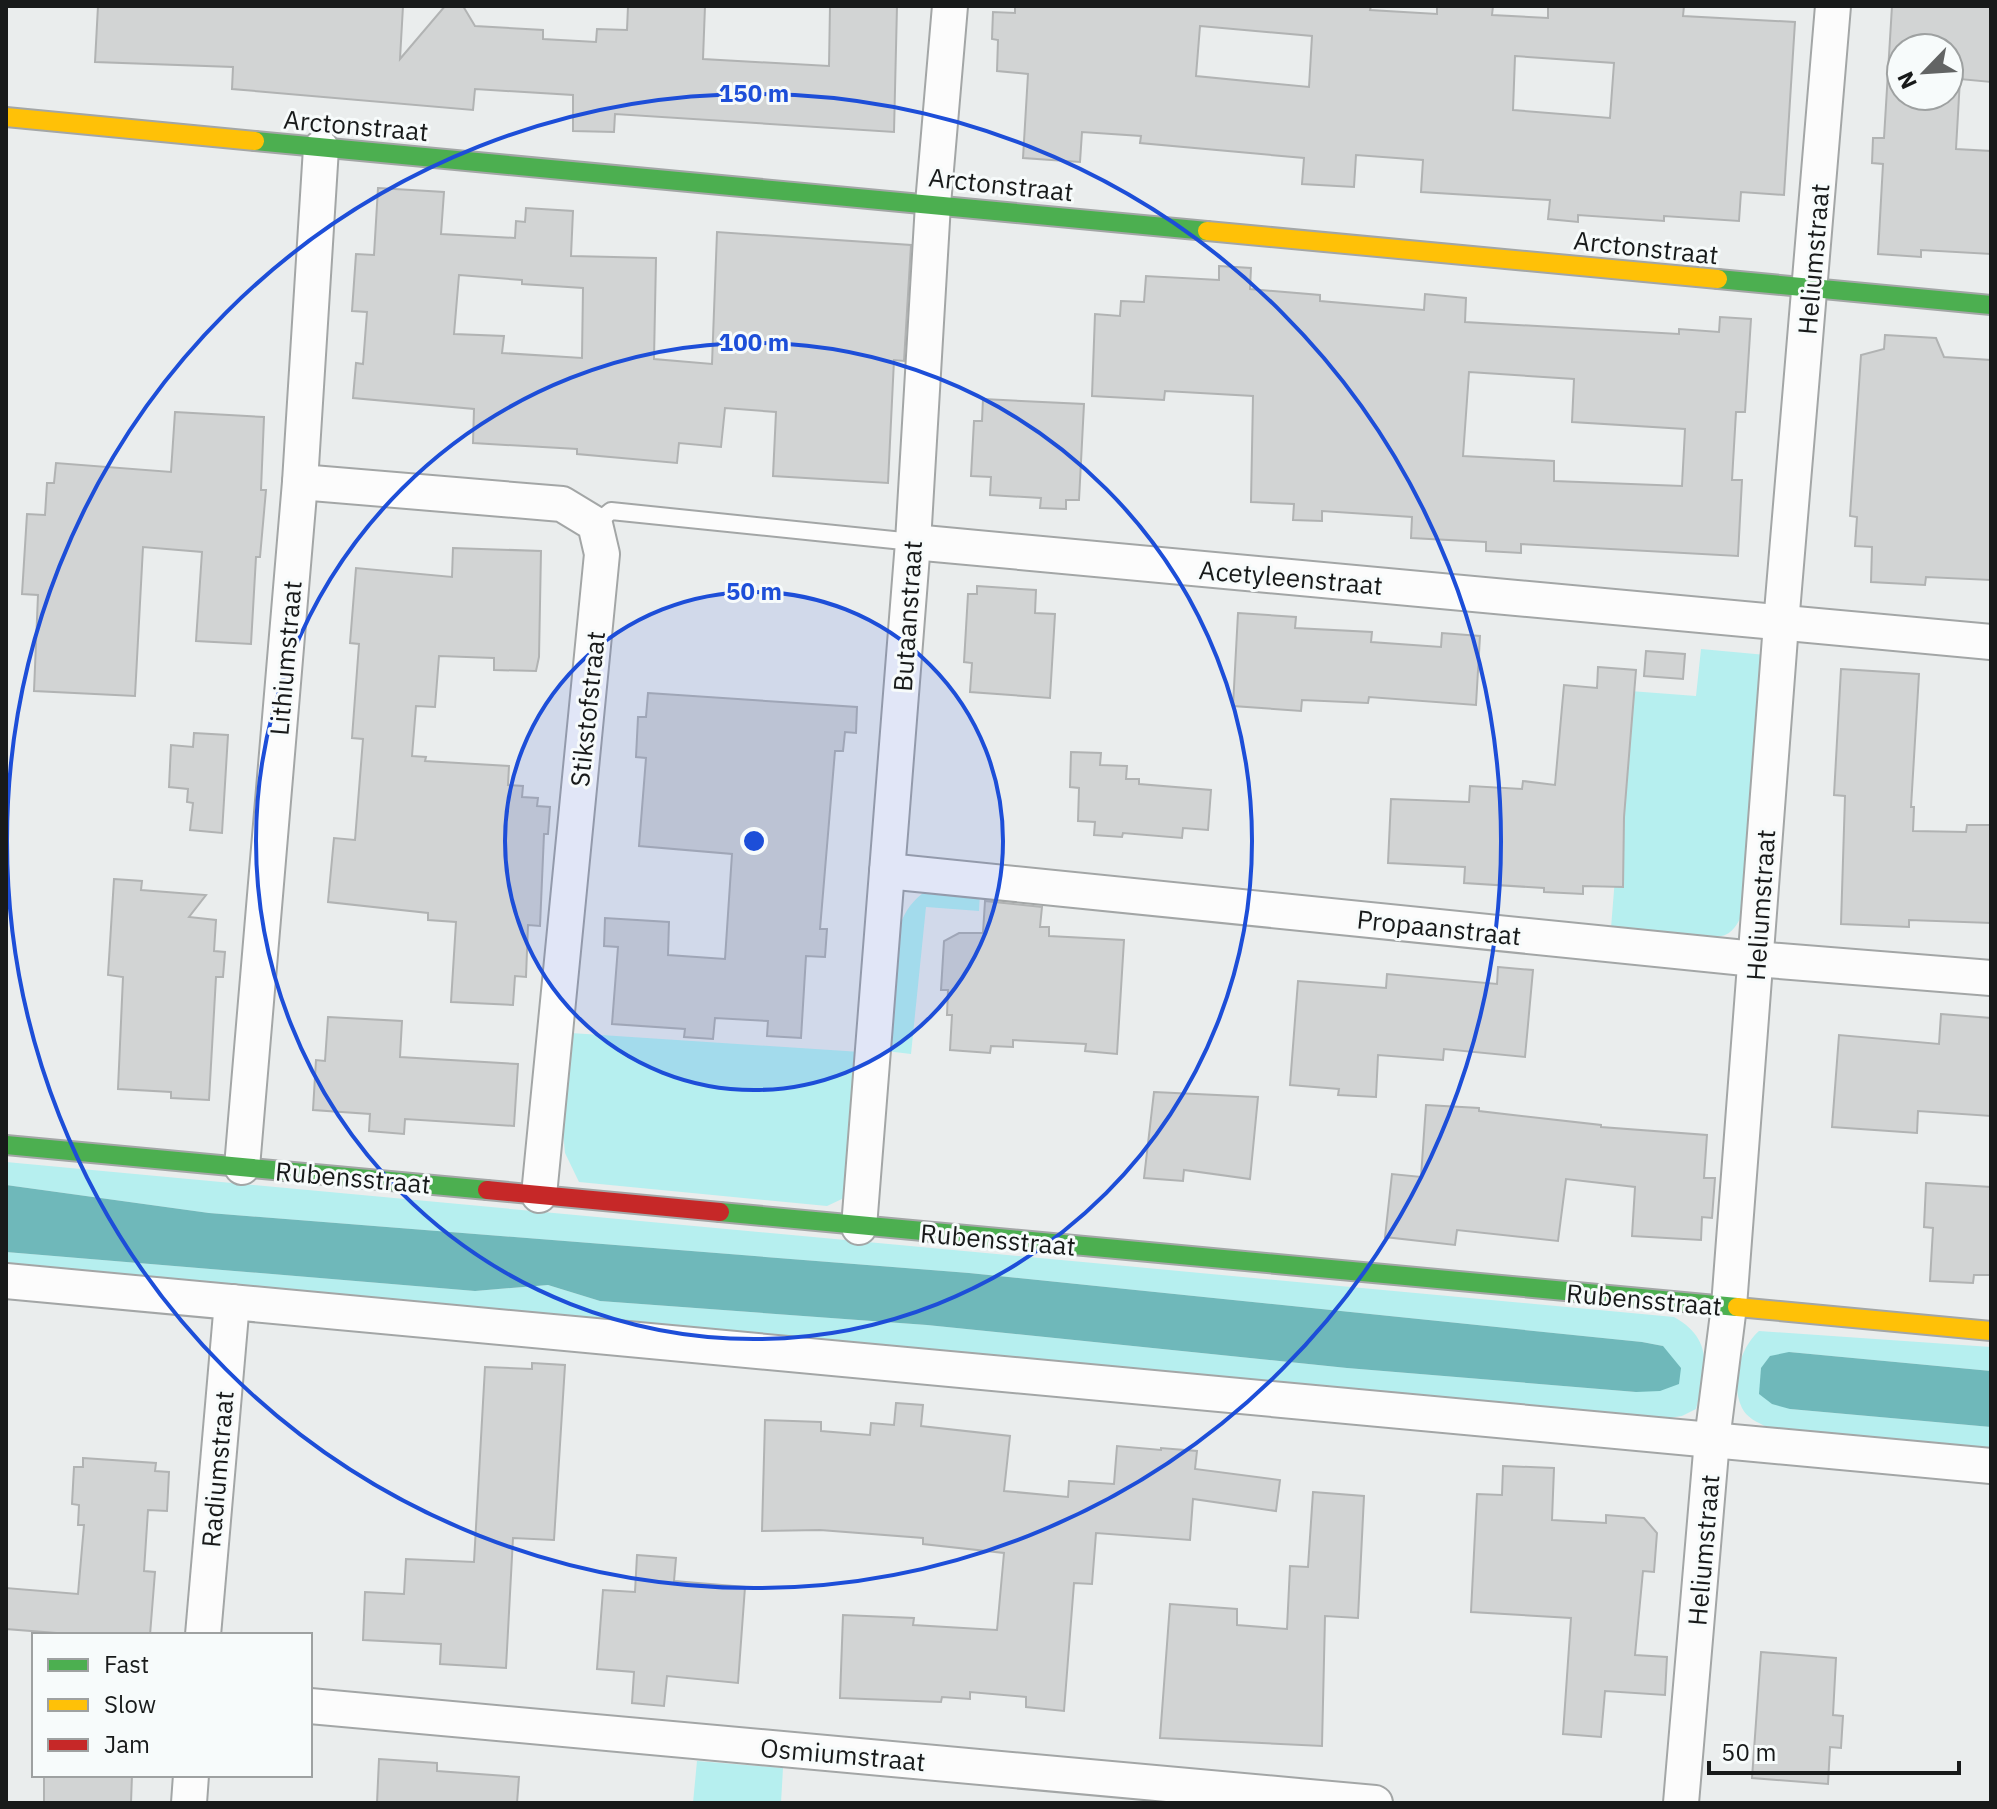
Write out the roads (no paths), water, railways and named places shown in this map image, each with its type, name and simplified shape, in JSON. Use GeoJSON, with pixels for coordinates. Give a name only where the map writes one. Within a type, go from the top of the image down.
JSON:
{"type":"FeatureCollection","features":[{"type":"Feature","properties":{"kind":"street","name":"Butaanstraat"},"geometry":{"type":"LineString","coordinates":[[859,1227],[913,542],[933,204],[950,6]]}},
{"type":"Feature","properties":{"kind":"street","name":"Heliumstraat"},"geometry":{"type":"LineString","coordinates":[[1681,1803],[1712,1440],[1729,1306],[1781,624],[1833,6]]}},
{"type":"Feature","properties":{"kind":"street","name":"Arctonstraat"},"geometry":{"type":"LineString","coordinates":[[6,117],[1991,305]]}},
{"type":"Feature","properties":{"kind":"street","name":"Lithiumstraat"},"geometry":{"type":"LineString","coordinates":[[242,1167],[300,482],[321,148]]}},
{"type":"Feature","properties":{"kind":"street"},"geometry":{"type":"LineString","coordinates":[[300,482],[562,504],[595,524]]}},
{"type":"Feature","properties":{"kind":"street","name":"Stikstofstraat"},"geometry":{"type":"LineString","coordinates":[[539,1195],[602,554],[595,524]]}},
{"type":"Feature","properties":{"kind":"street","name":"Acetyleenstraat"},"geometry":{"type":"LineString","coordinates":[[913,542],[1991,642]]}},
{"type":"Feature","properties":{"kind":"street","name":"Propaanstraat"},"geometry":{"type":"LineString","coordinates":[[887,871],[1755,959],[1991,978]]}},
{"type":"Feature","properties":{"kind":"street","name":"Rubensstraat"},"geometry":{"type":"LineString","coordinates":[[6,1145],[1991,1331]]}},
{"type":"Feature","properties":{"kind":"street"},"geometry":{"type":"LineString","coordinates":[[6,1281],[1991,1466]]}},
{"type":"Feature","properties":{"kind":"street","name":"Radiumstraat"},"geometry":{"type":"LineString","coordinates":[[203,1633],[232,1302]]}},
{"type":"Feature","properties":{"kind":"street","name":"Osmiumstraat"},"geometry":{"type":"LineString","coordinates":[[312,1706],[1375,1803]]}},
{"type":"Feature","properties":{"kind":"street"},"geometry":{"type":"LineString","coordinates":[[189,1803],[191,1777]]}},
{"type":"Feature","properties":{"kind":"lane","name":"Acetyleenstraat"},"geometry":{"type":"LineString","coordinates":[[595,524],[611,511],[913,542]]}}]}
